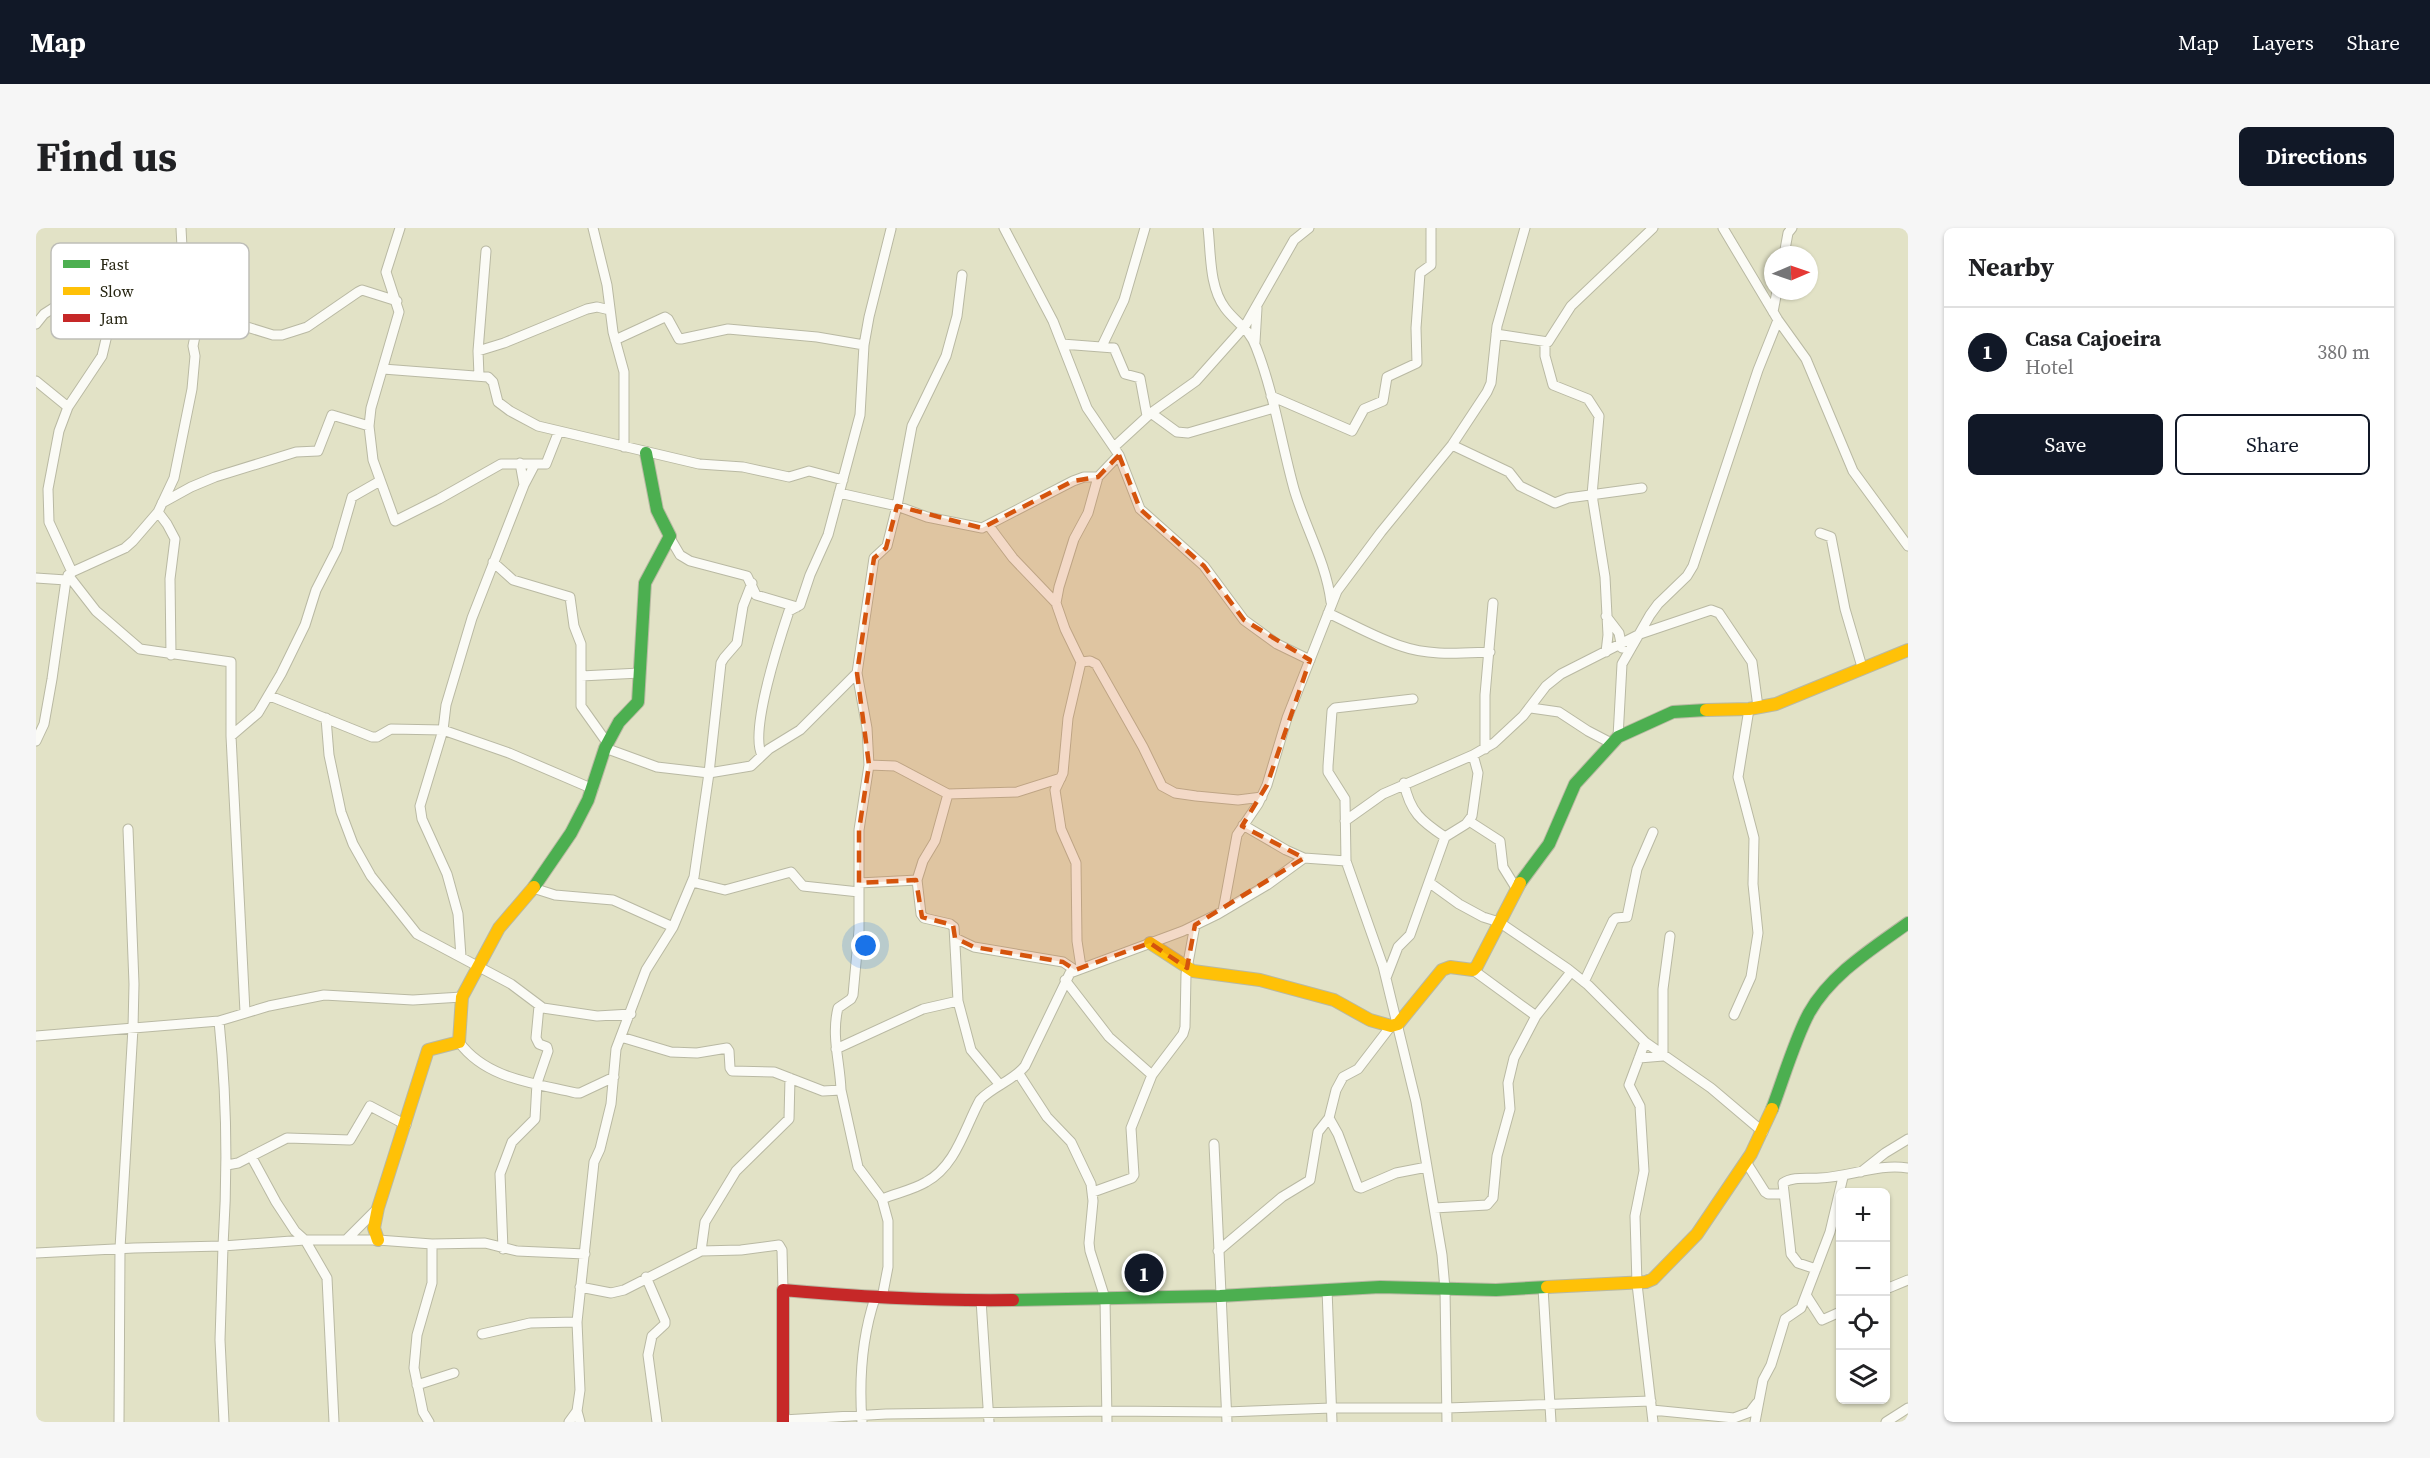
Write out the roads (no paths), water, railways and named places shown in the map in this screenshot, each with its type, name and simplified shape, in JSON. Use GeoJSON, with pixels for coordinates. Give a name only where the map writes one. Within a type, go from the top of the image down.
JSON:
{"type":"FeatureCollection","features":[{"type":"Feature","properties":{"kind":"street"},"geometry":{"type":"LineString","coordinates":[[181,228],[182,243]]}},
{"type":"Feature","properties":{"kind":"street"},"geometry":{"type":"LineString","coordinates":[[400,228],[386,272],[386,279],[397,301],[399,312],[370,408],[369,426],[373,460],[396,521],[501,464],[535,464],[549,461],[559,431]]}},
{"type":"Feature","properties":{"kind":"street"},"geometry":{"type":"LineString","coordinates":[[593,228],[607,285],[615,339],[624,372],[624,447]]}},
{"type":"Feature","properties":{"kind":"street"},"geometry":{"type":"LineString","coordinates":[[1004,228],[1041,295],[1087,408],[1117,451],[1140,509],[1204,566],[1244,620],[1277,644],[1310,660]]}},
{"type":"Feature","properties":{"kind":"street"},"geometry":{"type":"LineString","coordinates":[[1102,346],[1124,300],[1145,228]]}},
{"type":"Feature","properties":{"kind":"street"},"geometry":{"type":"LineString","coordinates":[[1208,228],[1218,295],[1225,309],[1245,326],[1255,344],[1301,512],[1326,572],[1330,609]]}},
{"type":"Feature","properties":{"kind":"street"},"geometry":{"type":"LineString","coordinates":[[1056,603],[1074,539],[1088,513],[1098,477],[1149,414],[1196,381],[1245,326],[1294,240],[1309,228]]}},
{"type":"Feature","properties":{"kind":"street"},"geometry":{"type":"LineString","coordinates":[[1271,396],[1352,431],[1364,409],[1383,401],[1387,377],[1417,363],[1416,328],[1420,273],[1431,265],[1431,228]]}},
{"type":"Feature","properties":{"kind":"street"},"geometry":{"type":"LineString","coordinates":[[1223,911],[1234,846],[1242,825],[1262,797],[1287,718],[1337,591],[1381,532],[1452,445],[1491,383],[1496,334],[1525,228]]}},
{"type":"Feature","properties":{"kind":"street"},"geometry":{"type":"LineString","coordinates":[[1496,334],[1548,342],[1571,306],[1653,228]]}},
{"type":"Feature","properties":{"kind":"street"},"geometry":{"type":"LineString","coordinates":[[1723,228],[1775,316],[1806,359],[1853,471],[1908,546]]}},
{"type":"Feature","properties":{"kind":"street"},"geometry":{"type":"LineString","coordinates":[[1786,246],[1788,233],[1792,228]]}},
{"type":"Feature","properties":{"kind":"street"},"geometry":{"type":"LineString","coordinates":[[762,755],[759,746],[760,727],[771,668],[789,611],[797,608],[828,535],[860,416],[864,345],[872,298],[891,229]]}},
{"type":"Feature","properties":{"kind":"street"},"geometry":{"type":"LineString","coordinates":[[479,376],[478,351],[486,280],[486,251]]}},
{"type":"Feature","properties":{"kind":"street"},"geometry":{"type":"LineString","coordinates":[[862,1419],[863,1349],[869,1318],[879,1298],[889,1248],[888,1221],[882,1199],[858,1167],[841,1090],[834,1033],[838,1008],[851,999],[853,994],[859,930],[859,830],[869,765],[867,728],[858,674],[874,558],[887,546],[912,426],[946,356],[957,316],[962,275]]}},
{"type":"Feature","properties":{"kind":"street"},"geometry":{"type":"LineString","coordinates":[[249,328],[273,335],[282,335],[307,327],[362,290],[397,301]]}},
{"type":"Feature","properties":{"kind":"street"},"geometry":{"type":"LineString","coordinates":[[1622,664],[1658,604],[1676,588],[1693,566],[1775,316],[1776,300]]}},
{"type":"Feature","properties":{"kind":"street"},"geometry":{"type":"LineString","coordinates":[[1255,344],[1257,306]]}},
{"type":"Feature","properties":{"kind":"street"},"geometry":{"type":"LineString","coordinates":[[478,351],[504,343],[587,309],[597,307],[610,310]]}},
{"type":"Feature","properties":{"kind":"street"},"geometry":{"type":"LineString","coordinates":[[36,324],[51,310]]}},
{"type":"Feature","properties":{"kind":"street"},"geometry":{"type":"LineString","coordinates":[[615,339],[665,317],[668,318],[679,339],[728,328],[817,337],[864,345]]}},
{"type":"Feature","properties":{"kind":"street"},"geometry":{"type":"LineString","coordinates":[[106,339],[102,356],[68,407],[59,431],[47,505],[49,522],[69,576],[96,610],[140,649],[231,662],[231,736],[245,1012]]}},
{"type":"Feature","properties":{"kind":"street"},"geometry":{"type":"LineString","coordinates":[[36,579],[69,576],[125,548],[160,507],[174,478],[192,389],[195,356],[193,339]]}},
{"type":"Feature","properties":{"kind":"street"},"geometry":{"type":"LineString","coordinates":[[1545,342],[1545,357],[1553,385],[1588,399],[1598,412],[1592,495],[1604,566],[1606,652]]}},
{"type":"Feature","properties":{"kind":"street"},"geometry":{"type":"LineString","coordinates":[[1062,344],[1114,348],[1125,375],[1140,378],[1149,414],[1177,432],[1188,433],[1274,408]]}},
{"type":"Feature","properties":{"kind":"street"},"geometry":{"type":"LineString","coordinates":[[383,369],[479,376],[491,379],[496,398],[510,411],[528,422],[646,453],[699,464],[749,468],[772,475],[789,477],[809,471],[843,480]]}},
{"type":"Feature","properties":{"kind":"street"},"geometry":{"type":"LineString","coordinates":[[36,381],[68,407]]}},
{"type":"Feature","properties":{"kind":"street"},"geometry":{"type":"LineString","coordinates":[[160,507],[191,487],[215,477],[296,452],[318,451],[332,415],[369,426]]}},
{"type":"Feature","properties":{"kind":"street"},"geometry":{"type":"LineString","coordinates":[[1452,445],[1509,472],[1520,486],[1555,503],[1568,498],[1642,488]]}},
{"type":"Feature","properties":{"kind":"street"},"geometry":{"type":"LineString","coordinates":[[646,453],[657,510],[670,533],[670,538],[684,558],[747,576],[756,595],[797,608]]}},
{"type":"Feature","properties":{"kind":"street"},"geometry":{"type":"LineString","coordinates":[[520,464],[524,485]]}},
{"type":"Feature","properties":{"kind":"street"},"geometry":{"type":"LineString","coordinates":[[461,957],[458,914],[447,874],[420,813],[420,806],[443,730],[446,705],[472,618],[524,485],[535,464]]}},
{"type":"Feature","properties":{"kind":"street"},"geometry":{"type":"LineString","coordinates":[[839,493],[978,528],[989,526],[1078,478],[1098,477]]}},
{"type":"Feature","properties":{"kind":"street"},"geometry":{"type":"LineString","coordinates":[[231,736],[258,713],[270,696],[296,645],[316,590],[337,549],[352,497],[380,481]]}},
{"type":"Feature","properties":{"kind":"street"},"geometry":{"type":"LineString","coordinates":[[160,507],[175,538],[170,579],[171,655]]}},
{"type":"Feature","properties":{"kind":"street"},"geometry":{"type":"LineString","coordinates":[[989,526],[1013,558],[1056,603],[1081,662],[1068,718],[1062,778],[1055,790],[1061,829],[1076,863],[1078,968]]}},
{"type":"Feature","properties":{"kind":"street"},"geometry":{"type":"LineString","coordinates":[[1820,533],[1831,537],[1845,609],[1862,667]]}},
{"type":"Feature","properties":{"kind":"street"},"geometry":{"type":"LineString","coordinates":[[614,1077],[580,1093],[493,1072],[465,1051],[459,1042],[462,997],[480,968],[499,928],[533,888],[571,833],[593,789],[607,746],[619,722],[638,702],[645,583],[670,538]]}},
{"type":"Feature","properties":{"kind":"street"},"geometry":{"type":"LineString","coordinates":[[493,562],[513,580],[570,597],[574,626],[581,644],[581,706],[607,746],[657,767],[709,773],[751,766],[762,755],[800,730],[858,674]]}},
{"type":"Feature","properties":{"kind":"street"},"geometry":{"type":"LineString","coordinates":[[36,741],[44,724],[69,576]]}},
{"type":"Feature","properties":{"kind":"street"},"geometry":{"type":"LineString","coordinates":[[579,1422],[577,1322],[580,1287],[594,1162],[611,1104],[614,1056],[646,970],[673,927],[692,882],[709,773],[721,663],[737,644],[743,606],[752,583]]}},
{"type":"Feature","properties":{"kind":"street"},"geometry":{"type":"LineString","coordinates":[[1485,749],[1485,695],[1493,603]]}},
{"type":"Feature","properties":{"kind":"street"},"geometry":{"type":"LineString","coordinates":[[1330,609],[1386,640],[1412,649],[1447,654],[1490,652]]}},
{"type":"Feature","properties":{"kind":"street"},"geometry":{"type":"LineString","coordinates":[[1345,821],[1383,794],[1404,783],[1485,749],[1502,737],[1531,708],[1553,680],[1641,634],[1715,611],[1752,662],[1753,708],[1738,777],[1754,838],[1753,884],[1758,933],[1751,977],[1734,1015]]}},
{"type":"Feature","properties":{"kind":"street"},"geometry":{"type":"LineString","coordinates":[[1606,616],[1619,633],[1622,644],[1615,740]]}},
{"type":"Feature","properties":{"kind":"street"},"geometry":{"type":"LineString","coordinates":[[1473,970],[1516,888],[1549,844],[1575,784],[1615,740],[1673,712],[1753,708],[1790,699],[1862,667],[1908,650]]}},
{"type":"Feature","properties":{"kind":"street"},"geometry":{"type":"LineString","coordinates":[[1081,662],[1090,661],[1096,664],[1143,747],[1162,786],[1169,791],[1196,796],[1238,800],[1262,797]]}},
{"type":"Feature","properties":{"kind":"street"},"geometry":{"type":"LineString","coordinates":[[581,676],[640,673]]}},
{"type":"Feature","properties":{"kind":"street"},"geometry":{"type":"LineString","coordinates":[[848,685],[860,685]]}},
{"type":"Feature","properties":{"kind":"street"},"geometry":{"type":"LineString","coordinates":[[270,696],[372,737],[377,737],[391,729],[443,730],[508,753],[593,789]]}},
{"type":"Feature","properties":{"kind":"street"},"geometry":{"type":"LineString","coordinates":[[1413,699],[1340,706],[1332,711],[1328,772],[1344,796],[1346,861],[1386,978],[1394,1025],[1416,1102],[1445,1289],[1447,1422]]}},
{"type":"Feature","properties":{"kind":"street"},"geometry":{"type":"LineString","coordinates":[[1531,708],[1559,712],[1588,731],[1615,740]]}},
{"type":"Feature","properties":{"kind":"street"},"geometry":{"type":"LineString","coordinates":[[326,718],[329,755],[341,812],[353,844],[366,868],[417,934],[519,989],[539,1006],[585,1015],[631,1014]]}},
{"type":"Feature","properties":{"kind":"street"},"geometry":{"type":"LineString","coordinates":[[1386,978],[1398,947],[1410,935],[1445,837],[1469,821],[1474,812],[1478,773],[1473,755]]}},
{"type":"Feature","properties":{"kind":"street"},"geometry":{"type":"LineString","coordinates":[[869,765],[895,766],[948,794],[1017,792],[1062,778]]}},
{"type":"Feature","properties":{"kind":"street"},"geometry":{"type":"LineString","coordinates":[[1404,783],[1410,804],[1417,816],[1445,837]]}},
{"type":"Feature","properties":{"kind":"street"},"geometry":{"type":"LineString","coordinates":[[948,794],[935,841],[923,861],[917,880],[922,916],[952,925],[955,938],[958,1001],[971,1050],[1000,1085]]}},
{"type":"Feature","properties":{"kind":"street"},"geometry":{"type":"LineString","coordinates":[[1469,821],[1500,841],[1503,867],[1516,888]]}},
{"type":"Feature","properties":{"kind":"street"},"geometry":{"type":"LineString","coordinates":[[1242,825],[1304,858],[1346,861]]}},
{"type":"Feature","properties":{"kind":"street"},"geometry":{"type":"LineString","coordinates":[[119,1422],[120,1248],[134,984],[128,829]]}},
{"type":"Feature","properties":{"kind":"street"},"geometry":{"type":"LineString","coordinates":[[1584,982],[1613,921],[1616,918],[1627,917],[1636,869],[1653,832]]}},
{"type":"Feature","properties":{"kind":"street"},"geometry":{"type":"LineString","coordinates":[[882,1199],[925,1183],[950,1161],[980,1100],[1019,1074],[1030,1058],[1065,980],[1078,968],[1195,925],[1267,885],[1304,858]]}},
{"type":"Feature","properties":{"kind":"street"},"geometry":{"type":"LineString","coordinates":[[692,882],[728,890],[791,872],[803,886],[859,887],[917,880]]}},
{"type":"Feature","properties":{"kind":"street"},"geometry":{"type":"LineString","coordinates":[[1430,883],[1459,904],[1483,917],[1499,922],[1571,972],[1645,1042],[1711,1088],[1763,1132]]}},
{"type":"Feature","properties":{"kind":"street"},"geometry":{"type":"LineString","coordinates":[[533,888],[555,895],[613,900],[673,927]]}},
{"type":"Feature","properties":{"kind":"street"},"geometry":{"type":"LineString","coordinates":[[783,1290],[879,1298],[981,1300],[1220,1296],[1380,1287],[1543,1288],[1637,1284],[1653,1279],[1697,1234],[1746,1162],[1763,1132],[1808,1016],[1817,1000],[1840,974],[1908,922]]}},
{"type":"Feature","properties":{"kind":"street"},"geometry":{"type":"LineString","coordinates":[[1093,1192],[1132,1178],[1134,1175],[1131,1128],[1152,1075],[1184,1034],[1187,968],[1195,925]]}},
{"type":"Feature","properties":{"kind":"street"},"geometry":{"type":"LineString","coordinates":[[1663,1056],[1663,989],[1670,936]]}},
{"type":"Feature","properties":{"kind":"street"},"geometry":{"type":"LineString","coordinates":[[955,938],[974,947],[1064,962],[1078,968]]}},
{"type":"Feature","properties":{"kind":"street"},"geometry":{"type":"LineString","coordinates":[[1150,943],[1187,968],[1198,972],[1260,980],[1334,1000],[1386,1027],[1394,1025]]}},
{"type":"Feature","properties":{"kind":"street"},"geometry":{"type":"LineString","coordinates":[[1218,1251],[1282,1197],[1311,1180],[1318,1132],[1329,1118],[1336,1090],[1343,1077],[1358,1069],[1442,970],[1450,967],[1473,970],[1536,1016]]}},
{"type":"Feature","properties":{"kind":"street"},"geometry":{"type":"LineString","coordinates":[[1434,1208],[1487,1205],[1493,1198],[1499,1146],[1510,1108],[1509,1074],[1514,1058],[1536,1016],[1571,972]]}},
{"type":"Feature","properties":{"kind":"street"},"geometry":{"type":"LineString","coordinates":[[1065,980],[1109,1037],[1152,1075]]}},
{"type":"Feature","properties":{"kind":"street"},"geometry":{"type":"LineString","coordinates":[[36,1036],[219,1021],[245,1012],[324,995],[413,1000],[462,997]]}},
{"type":"Feature","properties":{"kind":"street"},"geometry":{"type":"LineString","coordinates":[[836,1049],[923,1009],[958,1001]]}},
{"type":"Feature","properties":{"kind":"street"},"geometry":{"type":"LineString","coordinates":[[502,1249],[500,1174],[513,1142],[535,1119],[537,1083],[548,1051],[536,1038],[539,1006]]}},
{"type":"Feature","properties":{"kind":"street"},"geometry":{"type":"LineString","coordinates":[[219,1021],[227,1105],[220,1349],[224,1422]]}},
{"type":"Feature","properties":{"kind":"street"},"geometry":{"type":"LineString","coordinates":[[621,1037],[671,1052],[697,1053],[727,1048],[732,1071],[774,1072],[823,1091],[841,1090]]}},
{"type":"Feature","properties":{"kind":"street"},"geometry":{"type":"LineString","coordinates":[[378,1240],[374,1228],[378,1208],[428,1050],[459,1042]]}},
{"type":"Feature","properties":{"kind":"street"},"geometry":{"type":"LineString","coordinates":[[1645,1042],[1629,1085],[1640,1102],[1644,1171],[1635,1216],[1637,1284],[1653,1422]]}},
{"type":"Feature","properties":{"kind":"street"},"geometry":{"type":"LineString","coordinates":[[1639,1059],[1663,1056]]}},
{"type":"Feature","properties":{"kind":"street"},"geometry":{"type":"LineString","coordinates":[[1019,1074],[1047,1117],[1071,1142],[1093,1192],[1089,1251],[1105,1298],[1107,1422]]}},
{"type":"Feature","properties":{"kind":"street"},"geometry":{"type":"LineString","coordinates":[[701,1251],[705,1222],[736,1171],[786,1125],[789,1119],[790,1078]]}},
{"type":"Feature","properties":{"kind":"street"},"geometry":{"type":"LineString","coordinates":[[227,1165],[238,1163],[287,1138],[350,1140],[370,1106],[406,1125]]}},
{"type":"Feature","properties":{"kind":"street"},"geometry":{"type":"LineString","coordinates":[[1329,1118],[1338,1134],[1358,1187],[1361,1188],[1396,1173],[1427,1167]]}},
{"type":"Feature","properties":{"kind":"street"},"geometry":{"type":"LineString","coordinates":[[1859,1173],[1908,1139]]}},
{"type":"Feature","properties":{"kind":"street"},"geometry":{"type":"LineString","coordinates":[[1214,1144],[1226,1417]]}},
{"type":"Feature","properties":{"kind":"street"},"geometry":{"type":"LineString","coordinates":[[251,1156],[289,1222],[305,1240],[327,1278],[334,1422]]}},
{"type":"Feature","properties":{"kind":"street"},"geometry":{"type":"LineString","coordinates":[[1746,1162],[1765,1192],[1783,1194]]}},
{"type":"Feature","properties":{"kind":"street"},"geometry":{"type":"LineString","coordinates":[[1816,1269],[1798,1263],[1791,1254],[1783,1184],[1791,1179],[1843,1177],[1889,1167],[1908,1168]]}},
{"type":"Feature","properties":{"kind":"street"},"geometry":{"type":"LineString","coordinates":[[1755,1422],[1757,1403],[1785,1319],[1801,1308],[1830,1232],[1843,1177]]}},
{"type":"Feature","properties":{"kind":"street"},"geometry":{"type":"LineString","coordinates":[[346,1240],[378,1208]]}},
{"type":"Feature","properties":{"kind":"street"},"geometry":{"type":"LineString","coordinates":[[36,1253],[120,1248],[223,1246],[305,1240],[378,1240],[432,1244],[473,1243],[502,1249],[585,1254]]}},
{"type":"Feature","properties":{"kind":"street"},"geometry":{"type":"LineString","coordinates":[[429,1422],[423,1412],[417,1385],[415,1347],[432,1283],[432,1244]]}},
{"type":"Feature","properties":{"kind":"street"},"geometry":{"type":"LineString","coordinates":[[580,1287],[611,1293],[624,1290],[701,1251],[741,1250],[778,1245],[782,1250],[783,1421],[862,1419],[877,1414],[988,1417],[1107,1411],[1226,1417],[1332,1408],[1550,1405],[1651,1406],[1737,1420],[1750,1412],[1757,1403]]}},
{"type":"Feature","properties":{"kind":"street"},"geometry":{"type":"LineString","coordinates":[[646,1277],[665,1321],[665,1324],[652,1336],[648,1354],[657,1422]]}},
{"type":"Feature","properties":{"kind":"street"},"geometry":{"type":"LineString","coordinates":[[1890,1287],[1908,1280]]}},
{"type":"Feature","properties":{"kind":"street"},"geometry":{"type":"LineString","coordinates":[[1543,1288],[1551,1422]]}},
{"type":"Feature","properties":{"kind":"street"},"geometry":{"type":"LineString","coordinates":[[1327,1289],[1332,1422]]}},
{"type":"Feature","properties":{"kind":"street"},"geometry":{"type":"LineString","coordinates":[[1806,1295],[1822,1320],[1826,1321],[1836,1315]]}},
{"type":"Feature","properties":{"kind":"street"},"geometry":{"type":"LineString","coordinates":[[981,1300],[988,1417]]}},
{"type":"Feature","properties":{"kind":"street"},"geometry":{"type":"LineString","coordinates":[[482,1334],[530,1323],[577,1322]]}},
{"type":"Feature","properties":{"kind":"street"},"geometry":{"type":"LineString","coordinates":[[417,1385],[454,1373]]}},
{"type":"Feature","properties":{"kind":"street"},"geometry":{"type":"LineString","coordinates":[[1886,1422],[1908,1408]]}},
{"type":"Feature","properties":{"kind":"street"},"geometry":{"type":"LineString","coordinates":[[568,1422],[577,1412]]}},
{"type":"Feature","properties":{"kind":"place","name":"Casa Cajoeira"},"geometry":{"type":"Point","coordinates":[1144,1273]}}]}
